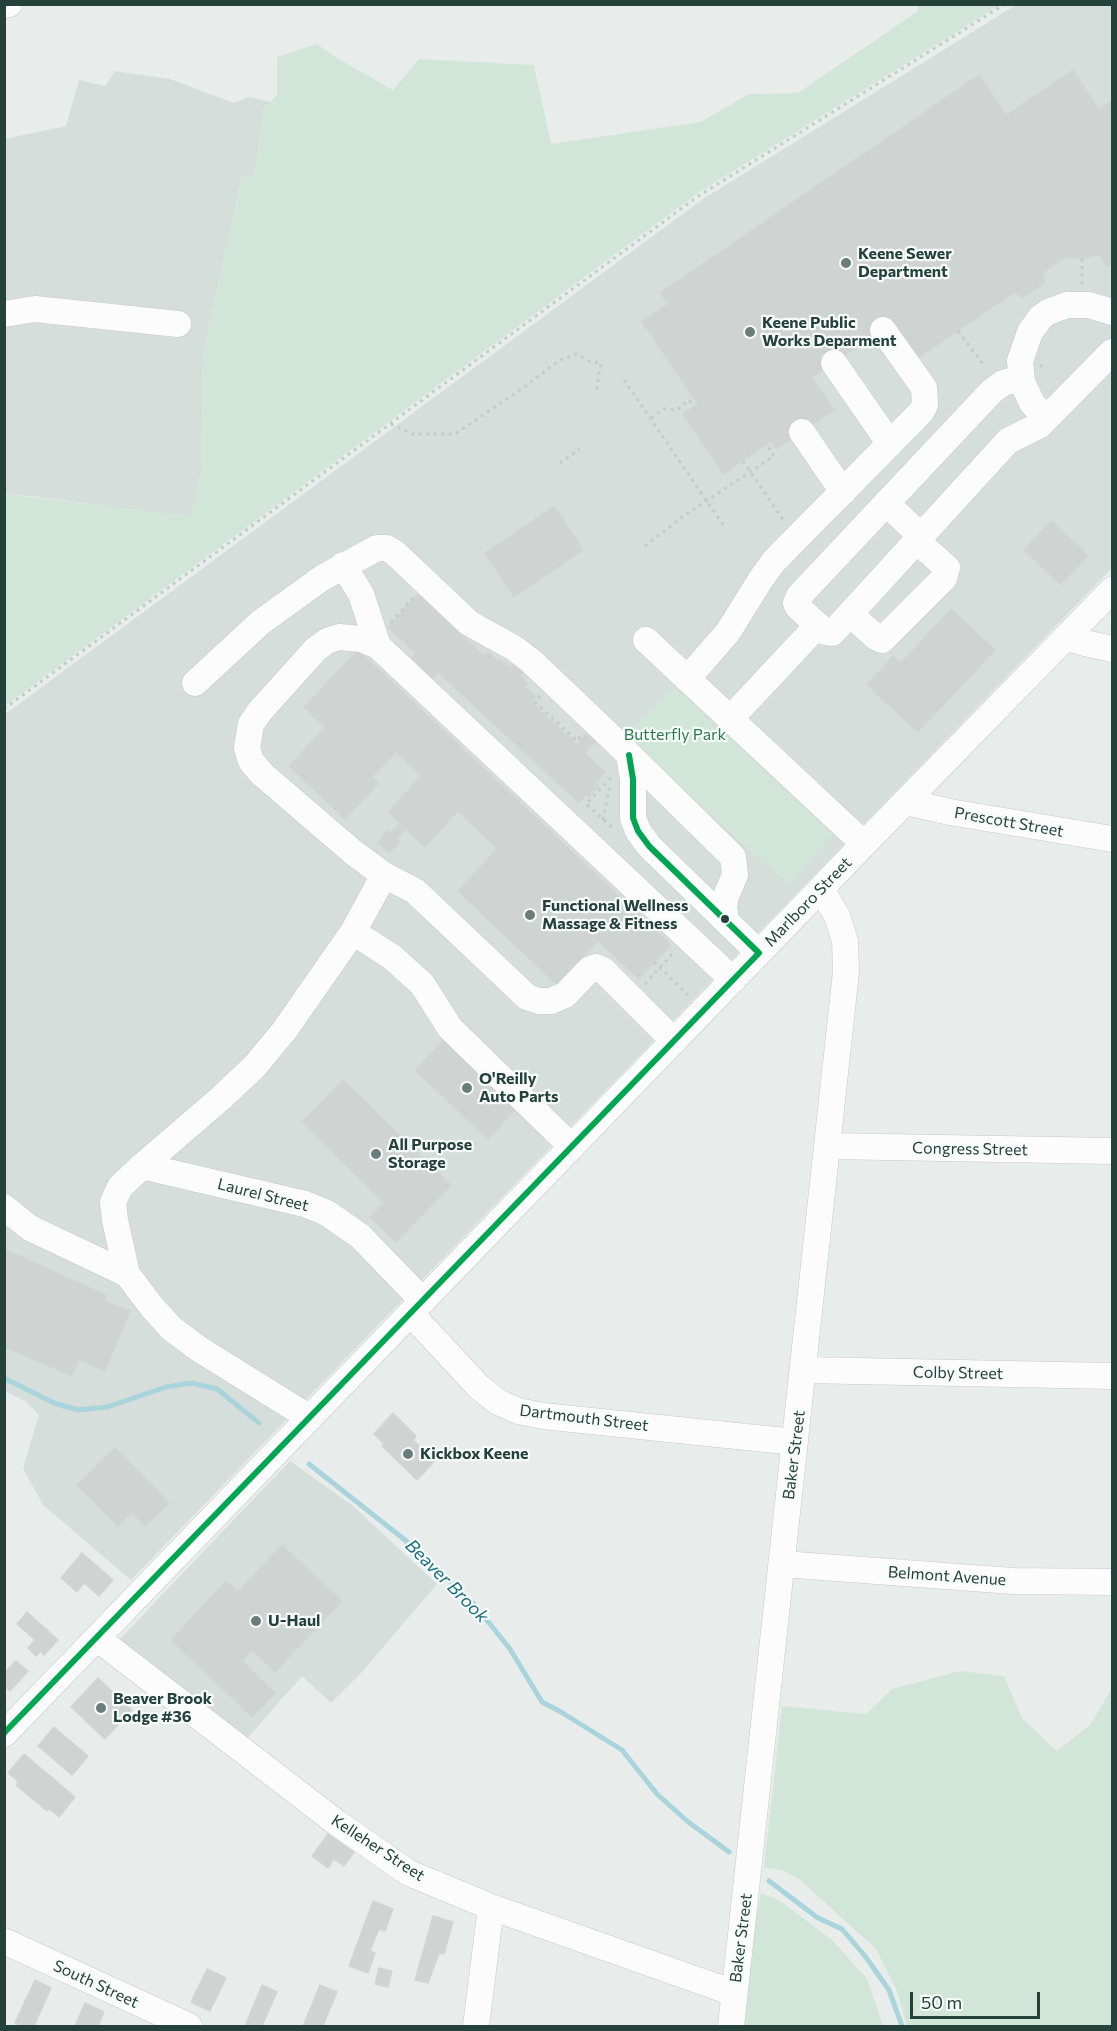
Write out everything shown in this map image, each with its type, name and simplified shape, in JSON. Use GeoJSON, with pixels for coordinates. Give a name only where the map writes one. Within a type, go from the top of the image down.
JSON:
{"type":"FeatureCollection","features":[{"type":"Feature","properties":{"kind":"street"},"geometry":{"type":"LineString","coordinates":[[4,5],[9,4]]}},
{"type":"Feature","properties":{"kind":"street"},"geometry":{"type":"LineString","coordinates":[[1046,419],[1026,392],[1021,378],[1020,361],[1035,324],[1048,312],[1058,307],[1077,304],[1099,307],[1113,312]]}},
{"type":"Feature","properties":{"kind":"street"},"geometry":{"type":"LineString","coordinates":[[4,314],[35,309],[178,324]]}},
{"type":"Feature","properties":{"kind":"street"},"geometry":{"type":"LineString","coordinates":[[687,679],[728,632],[774,561],[921,412],[926,397],[924,388],[883,330]]}},
{"type":"Feature","properties":{"kind":"street"},"geometry":{"type":"LineString","coordinates":[[1021,378],[1003,383],[992,391],[797,599],[798,607],[825,632],[832,633],[1008,441],[1033,429],[1046,419],[1111,357]]}},
{"type":"Feature","properties":{"kind":"street"},"geometry":{"type":"LineString","coordinates":[[834,363],[890,444]]}},
{"type":"Feature","properties":{"kind":"street"},"geometry":{"type":"LineString","coordinates":[[802,432],[843,492]]}},
{"type":"Feature","properties":{"kind":"street"},"geometry":{"type":"LineString","coordinates":[[850,614],[882,640],[944,578],[947,571],[947,568],[886,503]]}},
{"type":"Feature","properties":{"kind":"street"},"geometry":{"type":"LineString","coordinates":[[195,682],[261,622],[322,578],[377,548],[387,548],[469,623],[514,648],[526,658],[733,857],[735,875],[726,896],[724,907],[726,918]]}},
{"type":"Feature","properties":{"kind":"street"},"geometry":{"type":"LineString","coordinates":[[343,565],[361,594],[381,637],[733,980]]}},
{"type":"Feature","properties":{"kind":"street","name":"Marlboro Street"},"geometry":{"type":"LineString","coordinates":[[4,1734],[864,844],[1113,590]]}},
{"type":"Feature","properties":{"kind":"street"},"geometry":{"type":"LineString","coordinates":[[730,719],[818,626]]}},
{"type":"Feature","properties":{"kind":"street"},"geometry":{"type":"LineString","coordinates":[[381,637],[361,639],[339,637],[327,641],[316,649],[251,724],[247,748],[251,760],[262,774],[354,853],[384,875],[415,891],[527,997],[539,1001],[551,1001],[565,995],[590,969],[596,968],[604,971],[674,1041]]}},
{"type":"Feature","properties":{"kind":"street"},"geometry":{"type":"LineString","coordinates":[[1068,638],[1113,649]]}},
{"type":"Feature","properties":{"kind":"street"},"geometry":{"type":"LineString","coordinates":[[646,640],[864,844]]}},
{"type":"Feature","properties":{"kind":"street"},"geometry":{"type":"LineString","coordinates":[[628,755],[632,770],[633,818],[638,831],[649,846],[726,918],[759,953]]}},
{"type":"Feature","properties":{"kind":"street","name":"Prescott Street"},"geometry":{"type":"LineString","coordinates":[[906,801],[950,812],[1113,839]]}},
{"type":"Feature","properties":{"kind":"street"},"geometry":{"type":"LineString","coordinates":[[310,1418],[199,1349],[172,1329],[127,1274],[113,1202],[120,1187],[221,1098],[254,1066],[284,1031],[353,932],[384,875]]}},
{"type":"Feature","properties":{"kind":"street","name":"Baker Street"},"geometry":{"type":"LineString","coordinates":[[731,2026],[846,972],[845,941],[837,916],[821,889]]}},
{"type":"Feature","properties":{"kind":"street"},"geometry":{"type":"LineString","coordinates":[[353,932],[392,957],[422,984],[450,1028],[572,1148]]}},
{"type":"Feature","properties":{"kind":"street","name":"Congress Street"},"geometry":{"type":"LineString","coordinates":[[828,1146],[1113,1151]]}},
{"type":"Feature","properties":{"kind":"street","name":"Laurel Street"},"geometry":{"type":"LineString","coordinates":[[142,1166],[305,1204],[327,1213],[360,1236],[417,1308]]}},
{"type":"Feature","properties":{"kind":"street"},"geometry":{"type":"LineString","coordinates":[[4,1207],[30,1228],[127,1274]]}},
{"type":"Feature","properties":{"kind":"street","name":"Dartmouth Street"},"geometry":{"type":"LineString","coordinates":[[417,1308],[479,1387],[498,1402],[518,1411],[543,1416],[795,1442]]}},
{"type":"Feature","properties":{"kind":"street","name":"Colby Street"},"geometry":{"type":"LineString","coordinates":[[804,1370],[1113,1376]]}},
{"type":"Feature","properties":{"kind":"street","name":"Belmont Avenue"},"geometry":{"type":"LineString","coordinates":[[782,1564],[1013,1581],[1113,1582]]}},
{"type":"Feature","properties":{"kind":"street","name":"Kelleher Street"},"geometry":{"type":"LineString","coordinates":[[98,1639],[337,1823],[410,1873],[491,1907],[734,1993]]}},
{"type":"Feature","properties":{"kind":"street"},"geometry":{"type":"LineString","coordinates":[[476,2026],[491,1907]]}},
{"type":"Feature","properties":{"kind":"street","name":"South Street"},"geometry":{"type":"LineString","coordinates":[[4,1941],[189,2026]]}},
{"type":"Feature","properties":{"kind":"path"},"geometry":{"type":"LineString","coordinates":[[4,710],[697,197],[1005,4]]}},
{"type":"Feature","properties":{"kind":"path"},"geometry":{"type":"LineString","coordinates":[[1082,259],[1082,276]]}},
{"type":"Feature","properties":{"kind":"path"},"geometry":{"type":"LineString","coordinates":[[958,331],[983,364]]}},
{"type":"Feature","properties":{"kind":"path"},"geometry":{"type":"LineString","coordinates":[[391,424],[412,434],[455,434],[560,360],[576,354],[590,361],[601,363],[596,392]]}},
{"type":"Feature","properties":{"kind":"path"},"geometry":{"type":"LineString","coordinates":[[624,380],[724,526]]}},
{"type":"Feature","properties":{"kind":"path"},"geometry":{"type":"LineString","coordinates":[[651,418],[664,409],[677,410],[689,400],[694,407]]}},
{"type":"Feature","properties":{"kind":"path"},"geometry":{"type":"LineString","coordinates":[[645,546],[774,456],[769,449],[774,445]]}},
{"type":"Feature","properties":{"kind":"path"},"geometry":{"type":"LineString","coordinates":[[560,463],[580,449]]}},
{"type":"Feature","properties":{"kind":"path"},"geometry":{"type":"LineString","coordinates":[[743,461],[796,539]]}},
{"type":"Feature","properties":{"kind":"path"},"geometry":{"type":"LineString","coordinates":[[381,637],[427,584]]}},
{"type":"Feature","properties":{"kind":"path"},"geometry":{"type":"LineString","coordinates":[[603,820],[612,778],[586,804],[603,820],[616,832]]}},
{"type":"Feature","properties":{"kind":"path"},"geometry":{"type":"LineString","coordinates":[[631,998],[688,937]]}},
{"type":"Feature","properties":{"kind":"path"},"geometry":{"type":"LineString","coordinates":[[654,963],[688,995]]}},
{"type":"Feature","properties":{"kind":"shaded area"},"geometry":{"type":"Polygon","coordinates":[[[1016,5],[1112,5],[1112,568],[131,1580],[43,1505],[23,1468],[39,1415],[25,1401],[5,1391],[4,715],[703,199],[1016,5]]]}},
{"type":"Feature","properties":{"kind":"shaded area"},"geometry":{"type":"Polygon","coordinates":[[[115,71],[170,79],[234,103],[249,97],[271,102],[264,109],[254,178],[242,176],[203,356],[201,473],[191,517],[5,494],[4,139],[66,126],[79,80],[105,86],[115,71]]]}},
{"type":"Feature","properties":{"kind":"shaded area"},"geometry":{"type":"Polygon","coordinates":[[[290,1461],[353,1506],[437,1584],[363,1671],[331,1703],[302,1676],[244,1742],[116,1643],[290,1461]]]}},
{"type":"Feature","properties":{"kind":"green space"},"geometry":{"type":"Polygon","coordinates":[[[918,5],[1000,5],[698,193],[5,706],[5,494],[191,516],[201,473],[203,356],[242,176],[254,177],[264,109],[277,95],[277,57],[317,44],[335,57],[393,90],[419,59],[534,65],[551,144],[701,122],[749,94],[798,93],[918,11],[918,5]]]}},
{"type":"Feature","properties":{"kind":"green space","name":"Butterfly Park"},"geometry":{"type":"Polygon","coordinates":[[[673,686],[833,834],[790,886],[625,737],[673,686]]]}},
{"type":"Feature","properties":{"kind":"green space"},"geometry":{"type":"Polygon","coordinates":[[[960,1671],[1004,1676],[1022,1718],[1057,1751],[1090,1725],[1112,1688],[1112,2026],[907,2026],[897,1991],[876,1949],[799,1879],[782,1870],[764,1868],[782,1706],[866,1714],[892,1689],[960,1671]]]}},
{"type":"Feature","properties":{"kind":"green space"},"geometry":{"type":"Polygon","coordinates":[[[761,1893],[780,1901],[832,1940],[867,1979],[883,2026],[741,2026],[752,1911],[758,1911],[761,1893]]]}},
{"type":"Feature","properties":{"kind":"building"},"geometry":{"type":"Polygon","coordinates":[[[1073,70],[1099,110],[1112,100],[1112,263],[1107,267],[1098,254],[1082,259],[1066,257],[1043,272],[1045,283],[1023,298],[1015,292],[914,361],[890,325],[812,378],[834,410],[777,449],[771,441],[724,474],[683,414],[698,404],[642,322],[668,304],[660,293],[979,75],[1006,115],[1073,70]]]}},
{"type":"Feature","properties":{"kind":"building"},"geometry":{"type":"Polygon","coordinates":[[[554,506],[583,550],[514,597],[485,553],[554,506]]]}},
{"type":"Feature","properties":{"kind":"building"},"geometry":{"type":"Polygon","coordinates":[[[1051,521],[1088,555],[1061,585],[1024,550],[1051,521]]]}},
{"type":"Feature","properties":{"kind":"building"},"geometry":{"type":"Polygon","coordinates":[[[418,594],[484,656],[488,652],[510,668],[514,663],[524,672],[520,676],[528,684],[525,687],[536,697],[531,702],[577,744],[586,734],[596,742],[585,753],[605,772],[596,783],[599,787],[589,797],[586,795],[579,803],[438,672],[432,679],[410,659],[416,653],[388,627],[418,594]]]}},
{"type":"Feature","properties":{"kind":"building"},"geometry":{"type":"Polygon","coordinates":[[[951,609],[995,650],[918,732],[867,685],[893,656],[901,663],[951,609]]]}},
{"type":"Feature","properties":{"kind":"building"},"geometry":{"type":"Polygon","coordinates":[[[358,650],[671,945],[639,979],[598,941],[556,984],[458,891],[497,849],[458,811],[425,847],[406,829],[397,839],[400,842],[389,853],[377,843],[388,830],[390,833],[400,823],[388,812],[421,776],[396,752],[372,777],[379,783],[345,819],[289,766],[325,727],[304,707],[358,650]]]}},
{"type":"Feature","properties":{"kind":"building","name":"O'Reilly Auto Parts"},"geometry":{"type":"Polygon","coordinates":[[[446,1038],[518,1107],[488,1139],[415,1070],[446,1038]]]}},
{"type":"Feature","properties":{"kind":"building","name":"All Purpose Storage"},"geometry":{"type":"Polygon","coordinates":[[[343,1080],[451,1185],[396,1242],[370,1217],[384,1203],[302,1122],[343,1080]]]}},
{"type":"Feature","properties":{"kind":"building"},"geometry":{"type":"Polygon","coordinates":[[[4,1249],[106,1295],[104,1301],[130,1311],[105,1371],[79,1360],[72,1376],[4,1347],[4,1249]]]}},
{"type":"Feature","properties":{"kind":"building","name":"Kickbox Keene"},"geometry":{"type":"Polygon","coordinates":[[[393,1413],[416,1436],[413,1440],[435,1461],[417,1480],[382,1446],[384,1444],[374,1434],[393,1413]]]}},
{"type":"Feature","properties":{"kind":"building"},"geometry":{"type":"Polygon","coordinates":[[[115,1447],[169,1503],[145,1526],[131,1512],[118,1526],[77,1485],[115,1447]]]}},
{"type":"Feature","properties":{"kind":"building","name":"U-Haul"},"geometry":{"type":"Polygon","coordinates":[[[282,1545],[342,1601],[275,1672],[252,1650],[242,1661],[275,1693],[252,1717],[171,1640],[226,1581],[238,1592],[282,1545]]]}},
{"type":"Feature","properties":{"kind":"building"},"geometry":{"type":"Polygon","coordinates":[[[82,1553],[113,1580],[99,1596],[84,1583],[77,1592],[61,1578],[82,1553]]]}},
{"type":"Feature","properties":{"kind":"building"},"geometry":{"type":"Polygon","coordinates":[[[27,1612],[58,1640],[44,1655],[41,1651],[36,1656],[28,1648],[35,1640],[17,1624],[27,1612]]]}},
{"type":"Feature","properties":{"kind":"building"},"geometry":{"type":"Polygon","coordinates":[[[16,1661],[28,1671],[10,1691],[4,1685],[4,1673],[16,1661]]]}},
{"type":"Feature","properties":{"kind":"building","name":"Beaver Brook Lodge #36"},"geometry":{"type":"Polygon","coordinates":[[[98,1678],[132,1710],[105,1739],[71,1707],[98,1678]]]}},
{"type":"Feature","properties":{"kind":"building"},"geometry":{"type":"Polygon","coordinates":[[[54,1727],[88,1756],[72,1775],[38,1746],[54,1727]]]}},
{"type":"Feature","properties":{"kind":"building"},"geometry":{"type":"Polygon","coordinates":[[[24,1754],[75,1797],[59,1817],[50,1809],[47,1811],[16,1785],[18,1781],[8,1773],[24,1754]]]}},
{"type":"Feature","properties":{"kind":"building"},"geometry":{"type":"Polygon","coordinates":[[[328,1834],[354,1852],[344,1866],[334,1859],[328,1868],[312,1856],[328,1834]]]}},
{"type":"Feature","properties":{"kind":"building"},"geometry":{"type":"Polygon","coordinates":[[[373,1901],[393,1909],[385,1931],[379,1929],[370,1951],[375,1953],[368,1973],[349,1966],[373,1901]]]}},
{"type":"Feature","properties":{"kind":"building"},"geometry":{"type":"Polygon","coordinates":[[[433,1916],[453,1922],[444,1954],[439,1953],[428,1983],[415,1980],[433,1916]]]}},
{"type":"Feature","properties":{"kind":"building"},"geometry":{"type":"Polygon","coordinates":[[[379,1968],[392,1971],[388,1987],[375,1984],[379,1968]]]}},
{"type":"Feature","properties":{"kind":"building"},"geometry":{"type":"Polygon","coordinates":[[[207,1969],[226,1978],[210,2011],[191,2002],[207,1969]]]}},
{"type":"Feature","properties":{"kind":"building"},"geometry":{"type":"Polygon","coordinates":[[[35,1980],[51,1988],[34,2026],[23,2026],[15,2023],[35,1980]]]}},
{"type":"Feature","properties":{"kind":"building"},"geometry":{"type":"Polygon","coordinates":[[[262,1985],[277,1992],[262,2026],[245,2026],[262,1985]]]}},
{"type":"Feature","properties":{"kind":"building"},"geometry":{"type":"Polygon","coordinates":[[[320,1985],[337,1992],[323,2026],[303,2026],[320,1985]]]}},
{"type":"Feature","properties":{"kind":"building"},"geometry":{"type":"Polygon","coordinates":[[[85,2003],[104,2012],[98,2026],[75,2026],[85,2003]]]}},
{"type":"Feature","properties":{"kind":"waterway","name":"Beaver Brook"},"geometry":{"type":"LineString","coordinates":[[4,1378],[54,1403],[78,1410],[107,1407],[166,1387],[192,1383],[217,1389],[259,1423]]}},
{"type":"Feature","properties":{"kind":"waterway","name":"Beaver Brook"},"geometry":{"type":"LineString","coordinates":[[309,1464],[405,1540],[474,1604],[510,1649],[542,1702],[622,1750],[657,1794],[687,1821],[729,1852]]}},
{"type":"Feature","properties":{"kind":"waterway","name":"Beaver Brook"},"geometry":{"type":"LineString","coordinates":[[769,1881],[818,1918],[842,1929],[889,1990],[902,2026]]}},
{"type":"Feature","properties":{"kind":"transit line"},"geometry":{"type":"LineString","coordinates":[[4,1733],[759,953],[649,846],[638,831],[633,818],[633,779],[629,755]]}},
{"type":"Feature","properties":{"kind":"place","name":"Keene Sewer Department"},"geometry":{"type":"Point","coordinates":[846,263]}},
{"type":"Feature","properties":{"kind":"place","name":"Keene Public Works Deparment"},"geometry":{"type":"Point","coordinates":[750,332]}},
{"type":"Feature","properties":{"kind":"place","name":"Functional Wellness Massage & Fitness"},"geometry":{"type":"Point","coordinates":[530,915]}},
{"type":"Feature","properties":{"kind":"place","name":"O'Reilly Auto Parts"},"geometry":{"type":"Point","coordinates":[467,1088]}},
{"type":"Feature","properties":{"kind":"place","name":"All Purpose Storage"},"geometry":{"type":"Point","coordinates":[376,1154]}},
{"type":"Feature","properties":{"kind":"place","name":"Kickbox Keene"},"geometry":{"type":"Point","coordinates":[408,1454]}},
{"type":"Feature","properties":{"kind":"place","name":"U-Haul"},"geometry":{"type":"Point","coordinates":[256,1621]}},
{"type":"Feature","properties":{"kind":"place","name":"Beaver Brook Lodge #36"},"geometry":{"type":"Point","coordinates":[101,1708]}}]}
